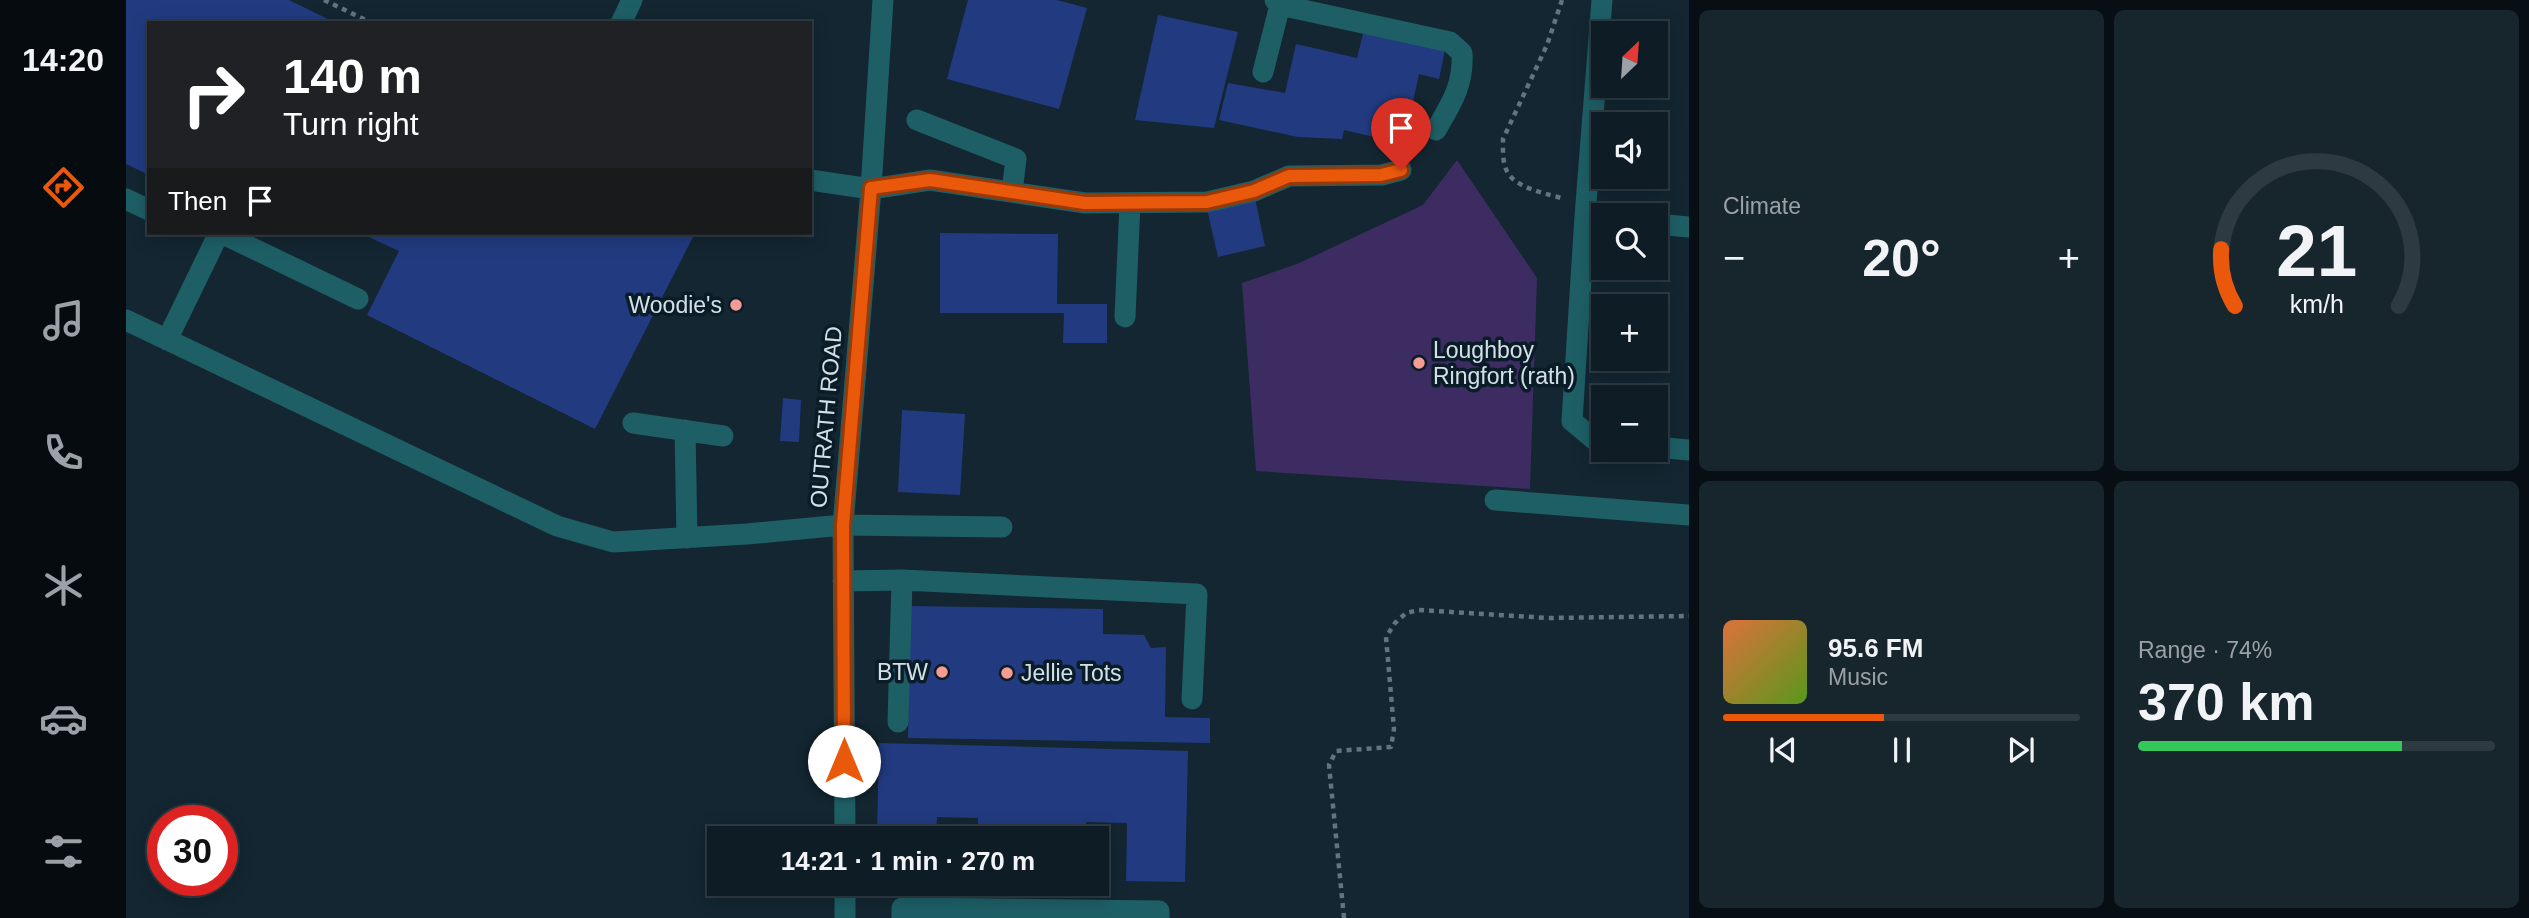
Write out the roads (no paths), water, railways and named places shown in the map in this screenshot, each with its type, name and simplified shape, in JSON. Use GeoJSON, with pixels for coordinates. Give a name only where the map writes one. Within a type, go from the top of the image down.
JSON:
{"type":"FeatureCollection","features":[{"type":"Feature","properties":{"kind":"street"},"geometry":{"type":"LineString","coordinates":[[622,21],[632,0]]}},
{"type":"Feature","properties":{"kind":"street","name":"OUTRATH ROAD"},"geometry":{"type":"LineString","coordinates":[[845,826],[843,525],[871,188],[883,0]]}},
{"type":"Feature","properties":{"kind":"street"},"geometry":{"type":"LineString","coordinates":[[1592,203],[1602,0]]}},
{"type":"Feature","properties":{"kind":"street"},"geometry":{"type":"LineString","coordinates":[[1263,72],[1278,3],[1450,42],[1462,53],[1463,74],[1453,101],[1436,130]]}},
{"type":"Feature","properties":{"kind":"street"},"geometry":{"type":"LineString","coordinates":[[918,120],[1016,159],[1012,192]]}},
{"type":"Feature","properties":{"kind":"street"},"geometry":{"type":"LineString","coordinates":[[812,180],[871,188],[930,180],[1085,203],[1207,202],[1254,191],[1289,176],[1381,175],[1401,170]]}},
{"type":"Feature","properties":{"kind":"street"},"geometry":{"type":"LineString","coordinates":[[126,199],[147,209]]}},
{"type":"Feature","properties":{"kind":"street"},"geometry":{"type":"LineString","coordinates":[[1125,317],[1130,203]]}},
{"type":"Feature","properties":{"kind":"street"},"geometry":{"type":"LineString","coordinates":[[1591,213],[1572,421],[1591,437]]}},
{"type":"Feature","properties":{"kind":"street"},"geometry":{"type":"LineString","coordinates":[[1668,225],[1689,227]]}},
{"type":"Feature","properties":{"kind":"street"},"geometry":{"type":"LineString","coordinates":[[167,340],[219,235]]}},
{"type":"Feature","properties":{"kind":"street"},"geometry":{"type":"LineString","coordinates":[[224,235],[358,299]]}},
{"type":"Feature","properties":{"kind":"street"},"geometry":{"type":"LineString","coordinates":[[126,320],[557,526],[613,542],[843,525],[1002,527]]}},
{"type":"Feature","properties":{"kind":"street"},"geometry":{"type":"LineString","coordinates":[[633,423],[723,436]]}},
{"type":"Feature","properties":{"kind":"street"},"geometry":{"type":"LineString","coordinates":[[685,430],[687,538]]}},
{"type":"Feature","properties":{"kind":"street"},"geometry":{"type":"LineString","coordinates":[[1668,448],[1689,450]]}},
{"type":"Feature","properties":{"kind":"street"},"geometry":{"type":"LineString","coordinates":[[1495,500],[1689,515]]}},
{"type":"Feature","properties":{"kind":"street"},"geometry":{"type":"LineString","coordinates":[[898,722],[902,579]]}},
{"type":"Feature","properties":{"kind":"street"},"geometry":{"type":"LineString","coordinates":[[843,581],[902,579],[1197,594],[1192,699]]}},
{"type":"Feature","properties":{"kind":"street"},"geometry":{"type":"LineString","coordinates":[[845,896],[845,918]]}},
{"type":"Feature","properties":{"kind":"street"},"geometry":{"type":"LineString","coordinates":[[902,918],[902,908],[1159,911],[1159,918]]}},
{"type":"Feature","properties":{"kind":"place","name":"Woodie's"},"geometry":{"type":"Point","coordinates":[736,305]}},
{"type":"Feature","properties":{"kind":"place","name":"Loughboy Ringfort (rath)"},"geometry":{"type":"Point","coordinates":[1419,363]}},
{"type":"Feature","properties":{"kind":"place","name":"BTW"},"geometry":{"type":"Point","coordinates":[942,672]}},
{"type":"Feature","properties":{"kind":"place","name":"Jellie Tots"},"geometry":{"type":"Point","coordinates":[1007,673]}}]}
